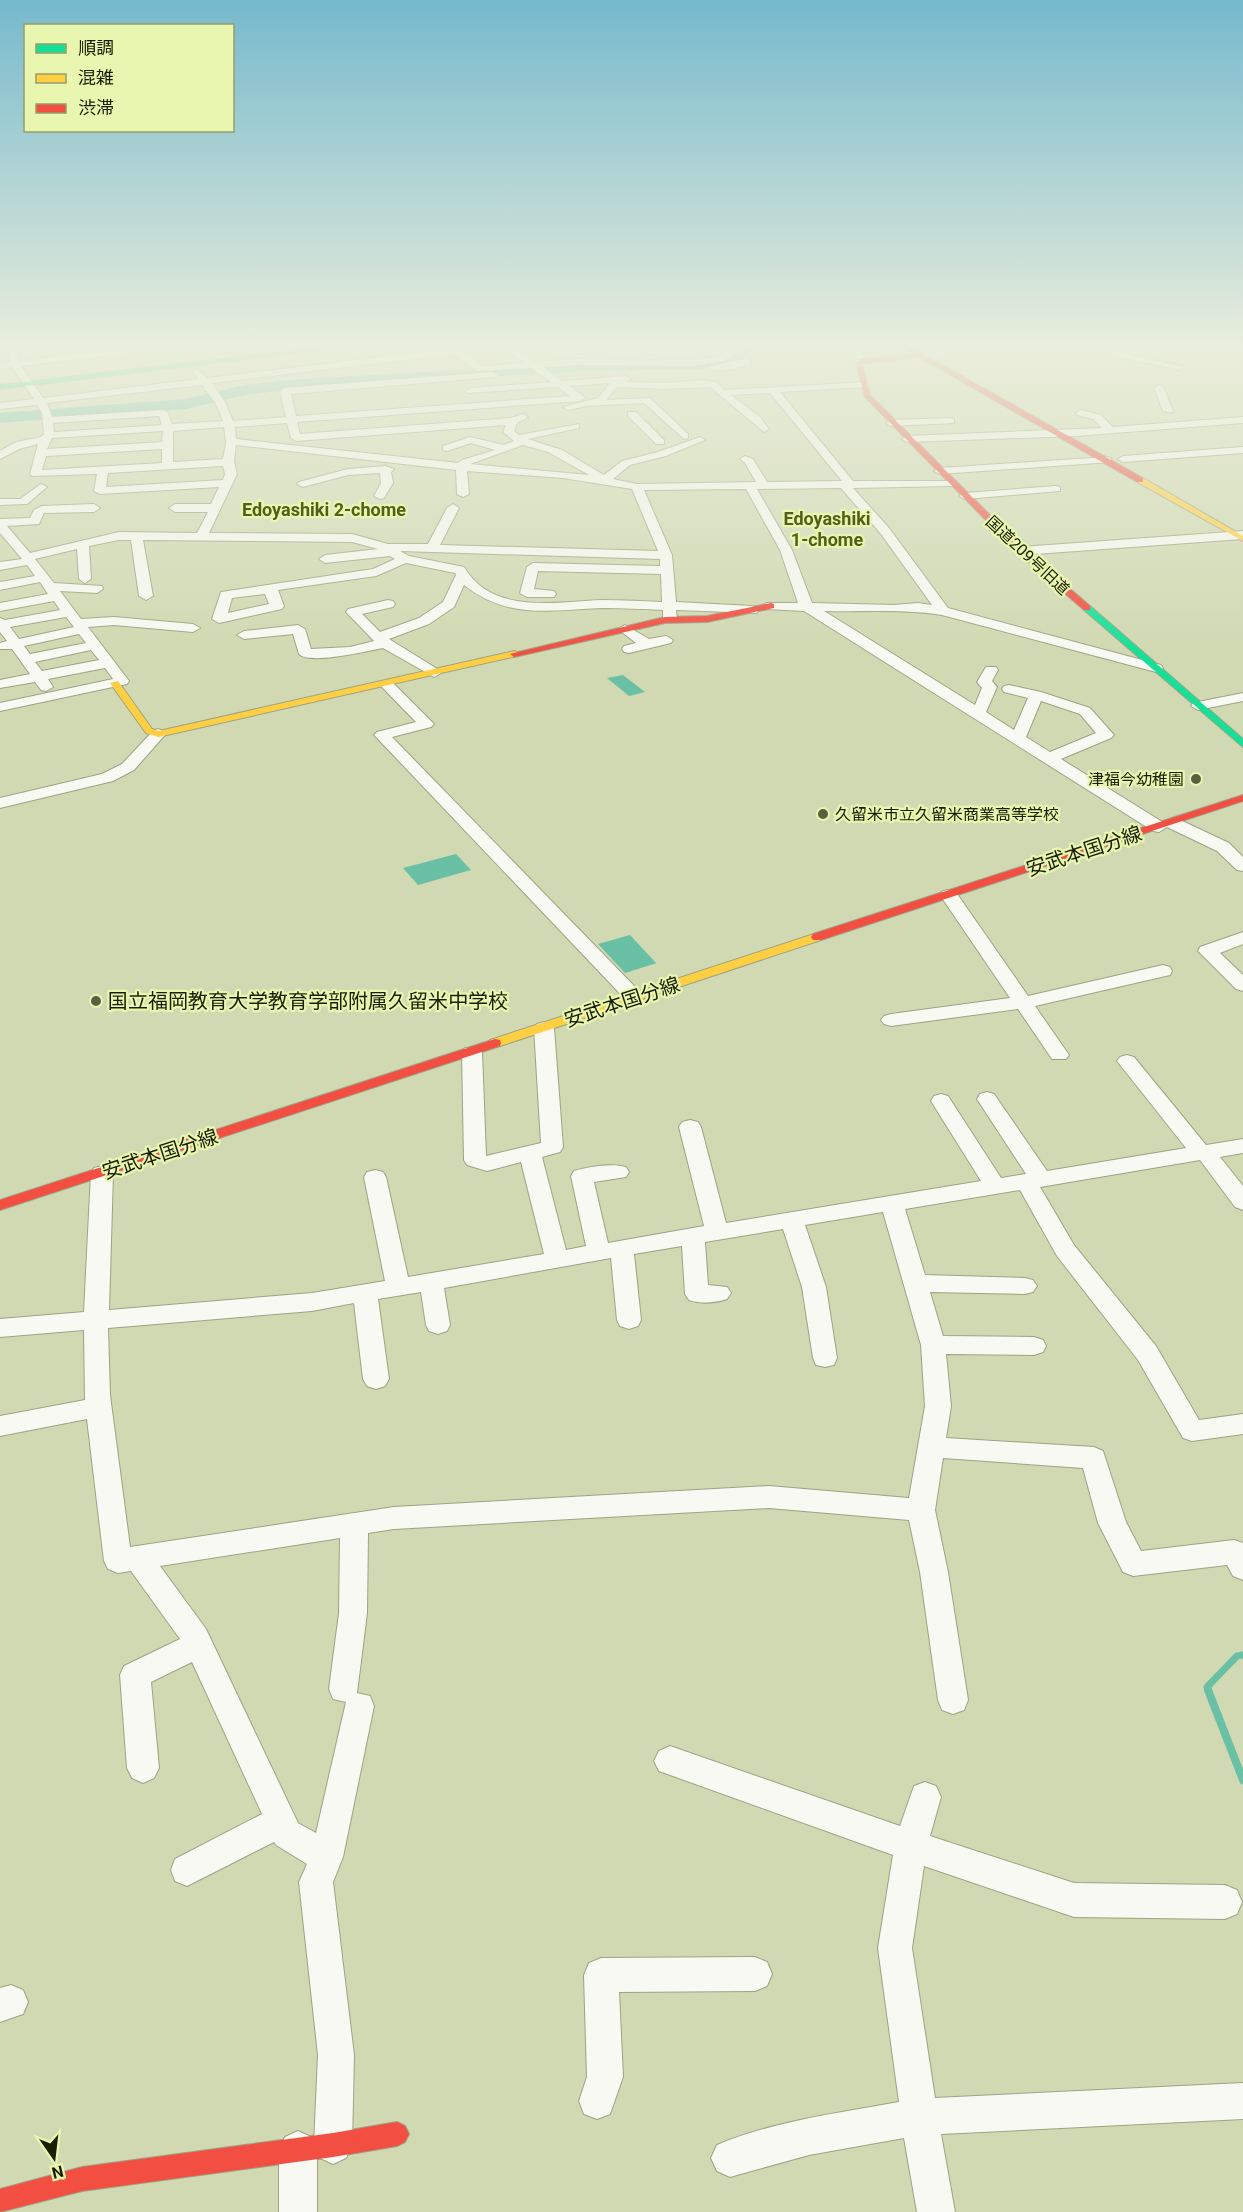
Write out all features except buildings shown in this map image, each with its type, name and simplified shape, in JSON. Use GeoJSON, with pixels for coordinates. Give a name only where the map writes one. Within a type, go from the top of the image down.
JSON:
{"type":"FeatureCollection","features":[{"type":"Feature","properties":{"kind":"main road","name":"国道209号旧道"},"geometry":{"type":"LineString","coordinates":[[914,446],[1021,551],[1243,744]]}},
{"type":"Feature","properties":{"kind":"main road"},"geometry":{"type":"LineString","coordinates":[[1083,446],[1242,534]]}},
{"type":"Feature","properties":{"kind":"main road"},"geometry":{"type":"LineString","coordinates":[[1100,446],[1242,534]]}},
{"type":"Feature","properties":{"kind":"main road"},"geometry":{"type":"LineString","coordinates":[[115,683],[149,731],[158,734],[625,629],[669,613],[707,619],[771,606]]}},
{"type":"Feature","properties":{"kind":"main road","name":"安武本国分線"},"geometry":{"type":"LineString","coordinates":[[0,1205],[1243,798]]}},
{"type":"Feature","properties":{"kind":"main road"},"geometry":{"type":"LineString","coordinates":[[0,2201],[82,2179],[397,2134]]}},
{"type":"Feature","properties":{"kind":"street"},"geometry":{"type":"LineString","coordinates":[[0,456],[12,446]]}},
{"type":"Feature","properties":{"kind":"street"},"geometry":{"type":"LineString","coordinates":[[44,446],[36,474],[226,462]]}},
{"type":"Feature","properties":{"kind":"street"},"geometry":{"type":"LineString","coordinates":[[43,453],[149,446]]}},
{"type":"Feature","properties":{"kind":"street"},"geometry":{"type":"LineString","coordinates":[[167,466],[168,446]]}},
{"type":"Feature","properties":{"kind":"street"},"geometry":{"type":"LineString","coordinates":[[202,536],[231,474],[226,462],[230,446]]}},
{"type":"Feature","properties":{"kind":"street"},"geometry":{"type":"LineString","coordinates":[[275,446],[441,465],[606,479],[637,487],[952,483]]}},
{"type":"Feature","properties":{"kind":"street"},"geometry":{"type":"LineString","coordinates":[[316,451],[319,446]]}},
{"type":"Feature","properties":{"kind":"street"},"geometry":{"type":"LineString","coordinates":[[447,448],[452,446]]}},
{"type":"Feature","properties":{"kind":"street"},"geometry":{"type":"LineString","coordinates":[[488,446],[502,451],[560,454]]}},
{"type":"Feature","properties":{"kind":"street"},"geometry":{"type":"LineString","coordinates":[[303,484],[337,480],[385,469],[475,460],[509,446]]}},
{"type":"Feature","properties":{"kind":"street"},"geometry":{"type":"LineString","coordinates":[[541,446],[606,479]]}},
{"type":"Feature","properties":{"kind":"street"},"geometry":{"type":"LineString","coordinates":[[606,479],[632,462],[683,446]]}},
{"type":"Feature","properties":{"kind":"street"},"geometry":{"type":"LineString","coordinates":[[817,446],[885,531],[943,611]]}},
{"type":"Feature","properties":{"kind":"street"},"geometry":{"type":"LineString","coordinates":[[1123,459],[1243,450]]}},
{"type":"Feature","properties":{"kind":"street"},"geometry":{"type":"LineString","coordinates":[[1230,451],[1243,461]]}},
{"type":"Feature","properties":{"kind":"street"},"geometry":{"type":"LineString","coordinates":[[745,459],[749,461],[764,486]]}},
{"type":"Feature","properties":{"kind":"street"},"geometry":{"type":"LineString","coordinates":[[940,471],[1107,460]]}},
{"type":"Feature","properties":{"kind":"street"},"geometry":{"type":"LineString","coordinates":[[632,462],[653,467]]}},
{"type":"Feature","properties":{"kind":"street"},"geometry":{"type":"LineString","coordinates":[[461,466],[463,494]]}},
{"type":"Feature","properties":{"kind":"street"},"geometry":{"type":"LineString","coordinates":[[380,496],[387,483],[385,469]]}},
{"type":"Feature","properties":{"kind":"street"},"geometry":{"type":"LineString","coordinates":[[103,470],[100,491],[228,483]]}},
{"type":"Feature","properties":{"kind":"street"},"geometry":{"type":"LineString","coordinates":[[750,486],[786,550],[806,606],[1050,758],[1166,825],[1223,847],[1243,866]]}},
{"type":"Feature","properties":{"kind":"street"},"geometry":{"type":"LineString","coordinates":[[0,502],[23,502],[41,487]]}},
{"type":"Feature","properties":{"kind":"street"},"geometry":{"type":"LineString","coordinates":[[0,566],[79,541],[119,536],[352,538],[387,549],[405,559],[460,570],[462,576],[484,594],[522,605],[565,608],[616,604],[669,613],[666,555],[637,487]]}},
{"type":"Feature","properties":{"kind":"street"},"geometry":{"type":"LineString","coordinates":[[965,496],[1056,489]]}},
{"type":"Feature","properties":{"kind":"street"},"geometry":{"type":"LineString","coordinates":[[0,707],[122,681],[1,527],[35,521],[38,512],[42,510],[94,508]]}},
{"type":"Feature","properties":{"kind":"street"},"geometry":{"type":"LineString","coordinates":[[175,508],[216,508]]}},
{"type":"Feature","properties":{"kind":"street"},"geometry":{"type":"LineString","coordinates":[[432,548],[453,508]]}},
{"type":"Feature","properties":{"kind":"street"},"geometry":{"type":"LineString","coordinates":[[1021,551],[1242,534]]}},
{"type":"Feature","properties":{"kind":"street"},"geometry":{"type":"LineString","coordinates":[[136,536],[146,596]]}},
{"type":"Feature","properties":{"kind":"street"},"geometry":{"type":"LineString","coordinates":[[79,541],[85,579]]}},
{"type":"Feature","properties":{"kind":"street"},"geometry":{"type":"LineString","coordinates":[[0,548],[16,545]]}},
{"type":"Feature","properties":{"kind":"street"},"geometry":{"type":"LineString","coordinates":[[325,559],[387,549],[432,548],[666,555]]}},
{"type":"Feature","properties":{"kind":"street"},"geometry":{"type":"LineString","coordinates":[[269,590],[273,587],[376,572],[405,559]]}},
{"type":"Feature","properties":{"kind":"street"},"geometry":{"type":"LineString","coordinates":[[549,594],[526,593],[533,567],[666,570]]}},
{"type":"Feature","properties":{"kind":"street"},"geometry":{"type":"LineString","coordinates":[[244,635],[298,629],[306,654],[350,651],[382,641],[424,621],[449,604],[462,576]]}},
{"type":"Feature","properties":{"kind":"street"},"geometry":{"type":"LineString","coordinates":[[0,586],[97,589]]}},
{"type":"Feature","properties":{"kind":"street"},"geometry":{"type":"LineString","coordinates":[[0,606],[50,587]]}},
{"type":"Feature","properties":{"kind":"street"},"geometry":{"type":"LineString","coordinates":[[387,604],[353,612],[363,625],[382,641],[434,673]]}},
{"type":"Feature","properties":{"kind":"street"},"geometry":{"type":"LineString","coordinates":[[771,606],[918,608],[943,611],[1156,668]]}},
{"type":"Feature","properties":{"kind":"street"},"geometry":{"type":"LineString","coordinates":[[52,697],[28,659],[0,624],[69,612]]}},
{"type":"Feature","properties":{"kind":"street"},"geometry":{"type":"LineString","coordinates":[[0,647],[81,626],[114,621],[193,628]]}},
{"type":"Feature","properties":{"kind":"street"},"geometry":{"type":"LineString","coordinates":[[625,629],[647,644]]}},
{"type":"Feature","properties":{"kind":"street"},"geometry":{"type":"LineString","coordinates":[[629,649],[666,640]]}},
{"type":"Feature","properties":{"kind":"street"},"geometry":{"type":"LineString","coordinates":[[28,659],[95,645]]}},
{"type":"Feature","properties":{"kind":"street"},"geometry":{"type":"LineString","coordinates":[[0,684],[108,663]]}},
{"type":"Feature","properties":{"kind":"street"},"geometry":{"type":"LineString","coordinates":[[978,714],[990,687],[984,682],[991,670]]}},
{"type":"Feature","properties":{"kind":"street"},"geometry":{"type":"LineString","coordinates":[[386,684],[426,724],[382,735],[634,998]]}},
{"type":"Feature","properties":{"kind":"street"},"geometry":{"type":"LineString","coordinates":[[1009,689],[1085,711],[1106,735],[1050,758]]}},
{"type":"Feature","properties":{"kind":"street"},"geometry":{"type":"LineString","coordinates":[[1018,739],[1036,695]]}},
{"type":"Feature","properties":{"kind":"street"},"geometry":{"type":"LineString","coordinates":[[1198,706],[1243,697]]}},
{"type":"Feature","properties":{"kind":"street"},"geometry":{"type":"LineString","coordinates":[[0,802],[107,778],[128,767],[158,734]]}},
{"type":"Feature","properties":{"kind":"street"},"geometry":{"type":"LineString","coordinates":[[949,895],[1025,1002],[1059,1055]]}},
{"type":"Feature","properties":{"kind":"street"},"geometry":{"type":"LineString","coordinates":[[1243,938],[1207,951],[1243,986]]}},
{"type":"Feature","properties":{"kind":"street"},"geometry":{"type":"LineString","coordinates":[[891,1020],[1025,1002],[1163,970]]}},
{"type":"Feature","properties":{"kind":"street"},"geometry":{"type":"LineString","coordinates":[[472,1052],[475,1160],[487,1164],[552,1147],[544,1028]]}},
{"type":"Feature","properties":{"kind":"street"},"geometry":{"type":"LineString","coordinates":[[1126,1061],[1243,1202]]}},
{"type":"Feature","properties":{"kind":"street"},"geometry":{"type":"LineString","coordinates":[[987,1099],[1034,1180],[1065,1250],[1147,1353],[1192,1431],[1243,1424]]}},
{"type":"Feature","properties":{"kind":"street"},"geometry":{"type":"LineString","coordinates":[[941,1101],[995,1186]]}},
{"type":"Feature","properties":{"kind":"street"},"geometry":{"type":"LineString","coordinates":[[690,1127],[717,1232]]}},
{"type":"Feature","properties":{"kind":"street"},"geometry":{"type":"LineString","coordinates":[[0,1328],[312,1302],[693,1236],[1243,1146]]}},
{"type":"Feature","properties":{"kind":"street"},"geometry":{"type":"LineString","coordinates":[[530,1153],[557,1260]]}},
{"type":"Feature","properties":{"kind":"street"},"geometry":{"type":"LineString","coordinates":[[599,1253],[582,1176],[618,1172]]}},
{"type":"Feature","properties":{"kind":"street"},"geometry":{"type":"LineString","coordinates":[[102,1173],[96,1321],[98,1407],[118,1561],[394,1518],[769,1497],[921,1510]]}},
{"type":"Feature","properties":{"kind":"street"},"geometry":{"type":"LineString","coordinates":[[375,1177],[398,1287]]}},
{"type":"Feature","properties":{"kind":"street"},"geometry":{"type":"LineString","coordinates":[[892,1203],[933,1345],[938,1406],[921,1510],[934,1572],[953,1700]]}},
{"type":"Feature","properties":{"kind":"street"},"geometry":{"type":"LineString","coordinates":[[792,1220],[814,1287],[825,1358]]}},
{"type":"Feature","properties":{"kind":"street"},"geometry":{"type":"LineString","coordinates":[[693,1236],[697,1294],[719,1293]]}},
{"type":"Feature","properties":{"kind":"street"},"geometry":{"type":"LineString","coordinates":[[622,1248],[629,1320]]}},
{"type":"Feature","properties":{"kind":"street"},"geometry":{"type":"LineString","coordinates":[[431,1281],[438,1325]]}},
{"type":"Feature","properties":{"kind":"street"},"geometry":{"type":"LineString","coordinates":[[915,1283],[1025,1286]]}},
{"type":"Feature","properties":{"kind":"street"},"geometry":{"type":"LineString","coordinates":[[365,1293],[376,1380]]}},
{"type":"Feature","properties":{"kind":"street"},"geometry":{"type":"LineString","coordinates":[[933,1345],[1034,1346]]}},
{"type":"Feature","properties":{"kind":"street"},"geometry":{"type":"LineString","coordinates":[[0,1426],[98,1407]]}},
{"type":"Feature","properties":{"kind":"street"},"geometry":{"type":"LineString","coordinates":[[933,1447],[1094,1458],[1112,1523],[1133,1564],[1234,1552],[1243,1568]]}},
{"type":"Feature","properties":{"kind":"street"},"geometry":{"type":"LineString","coordinates":[[298,2212],[316,2147],[336,2055],[316,1882],[327,1857],[352,1698],[354,1525]]}},
{"type":"Feature","properties":{"kind":"street"},"geometry":{"type":"LineString","coordinates":[[138,1558],[199,1644],[287,1834],[327,1857]]}},
{"type":"Feature","properties":{"kind":"street"},"geometry":{"type":"LineString","coordinates":[[143,1768],[135,1675],[199,1644]]}},
{"type":"Feature","properties":{"kind":"street"},"geometry":{"type":"LineString","coordinates":[[670,1761],[911,1846],[1074,1900],[1225,1902]]}},
{"type":"Feature","properties":{"kind":"street"},"geometry":{"type":"LineString","coordinates":[[925,1797],[911,1846],[895,1948],[936,2212]]}},
{"type":"Feature","properties":{"kind":"street"},"geometry":{"type":"LineString","coordinates":[[187,1870],[281,1821]]}},
{"type":"Feature","properties":{"kind":"street"},"geometry":{"type":"LineString","coordinates":[[597,2101],[605,2077],[601,1976],[755,1974]]}},
{"type":"Feature","properties":{"kind":"street"},"geometry":{"type":"LineString","coordinates":[[730,2158],[808,2136],[920,2117],[1243,2101]]}},
{"type":"Feature","properties":{"kind":"water"},"geometry":{"type":"Polygon","coordinates":[[[623,675],[645,692],[629,696],[607,678],[623,675]]]}},
{"type":"Feature","properties":{"kind":"water"},"geometry":{"type":"Polygon","coordinates":[[[456,854],[471,870],[418,885],[403,868],[456,854]]]}},
{"type":"Feature","properties":{"kind":"water"},"geometry":{"type":"Polygon","coordinates":[[[630,935],[657,963],[625,973],[598,944],[630,935]]]}},
{"type":"Feature","properties":{"kind":"waterway"},"geometry":{"type":"LineString","coordinates":[[1209,1691],[1207,1687],[1237,1656],[1243,1655]]}},
{"type":"Feature","properties":{"kind":"waterway"},"geometry":{"type":"LineString","coordinates":[[1208,1690],[1243,1780]]}},
{"type":"Feature","properties":{"kind":"traffic: fast"},"geometry":{"type":"LineString","coordinates":[[1087,608],[1243,744]]}},
{"type":"Feature","properties":{"kind":"traffic: slow"},"geometry":{"type":"LineString","coordinates":[[1140,480],[1243,539]]}},
{"type":"Feature","properties":{"kind":"traffic: slow"},"geometry":{"type":"LineString","coordinates":[[115,683],[149,731],[158,734],[514,654]]}},
{"type":"Feature","properties":{"kind":"traffic: slow"},"geometry":{"type":"LineString","coordinates":[[495,1043],[817,937]]}},
{"type":"Feature","properties":{"kind":"traffic: jam"},"geometry":{"type":"LineString","coordinates":[[917,446],[1021,551],[1087,608]]}},
{"type":"Feature","properties":{"kind":"traffic: jam"},"geometry":{"type":"LineString","coordinates":[[1081,446],[1140,480]]}},
{"type":"Feature","properties":{"kind":"traffic: jam"},"geometry":{"type":"LineString","coordinates":[[514,654],[665,620],[707,619],[771,606]]}},
{"type":"Feature","properties":{"kind":"traffic: jam"},"geometry":{"type":"LineString","coordinates":[[817,937],[1243,798]]}},
{"type":"Feature","properties":{"kind":"traffic: jam"},"geometry":{"type":"LineString","coordinates":[[0,1205],[495,1043]]}},
{"type":"Feature","properties":{"kind":"traffic: jam"},"geometry":{"type":"LineString","coordinates":[[0,2201],[82,2179],[333,2145],[397,2134]]}},
{"type":"Feature","properties":{"kind":"place","name":"津福今幼稚園"},"geometry":{"type":"Point","coordinates":[1196,779]}},
{"type":"Feature","properties":{"kind":"place","name":"久留米市立久留米商業高等学校"},"geometry":{"type":"Point","coordinates":[823,814]}},
{"type":"Feature","properties":{"kind":"place","name":"国立福岡教育大学教育学部附属久留米中学校"},"geometry":{"type":"Point","coordinates":[96,1001]}},
{"type":"Feature","properties":{"kind":"district","name":"Edoyashiki 2-chome"},"geometry":{"type":"Point","coordinates":[324,510]}},
{"type":"Feature","properties":{"kind":"district","name":"Edoyashiki 1-chome"},"geometry":{"type":"Point","coordinates":[827,529]}}]}
